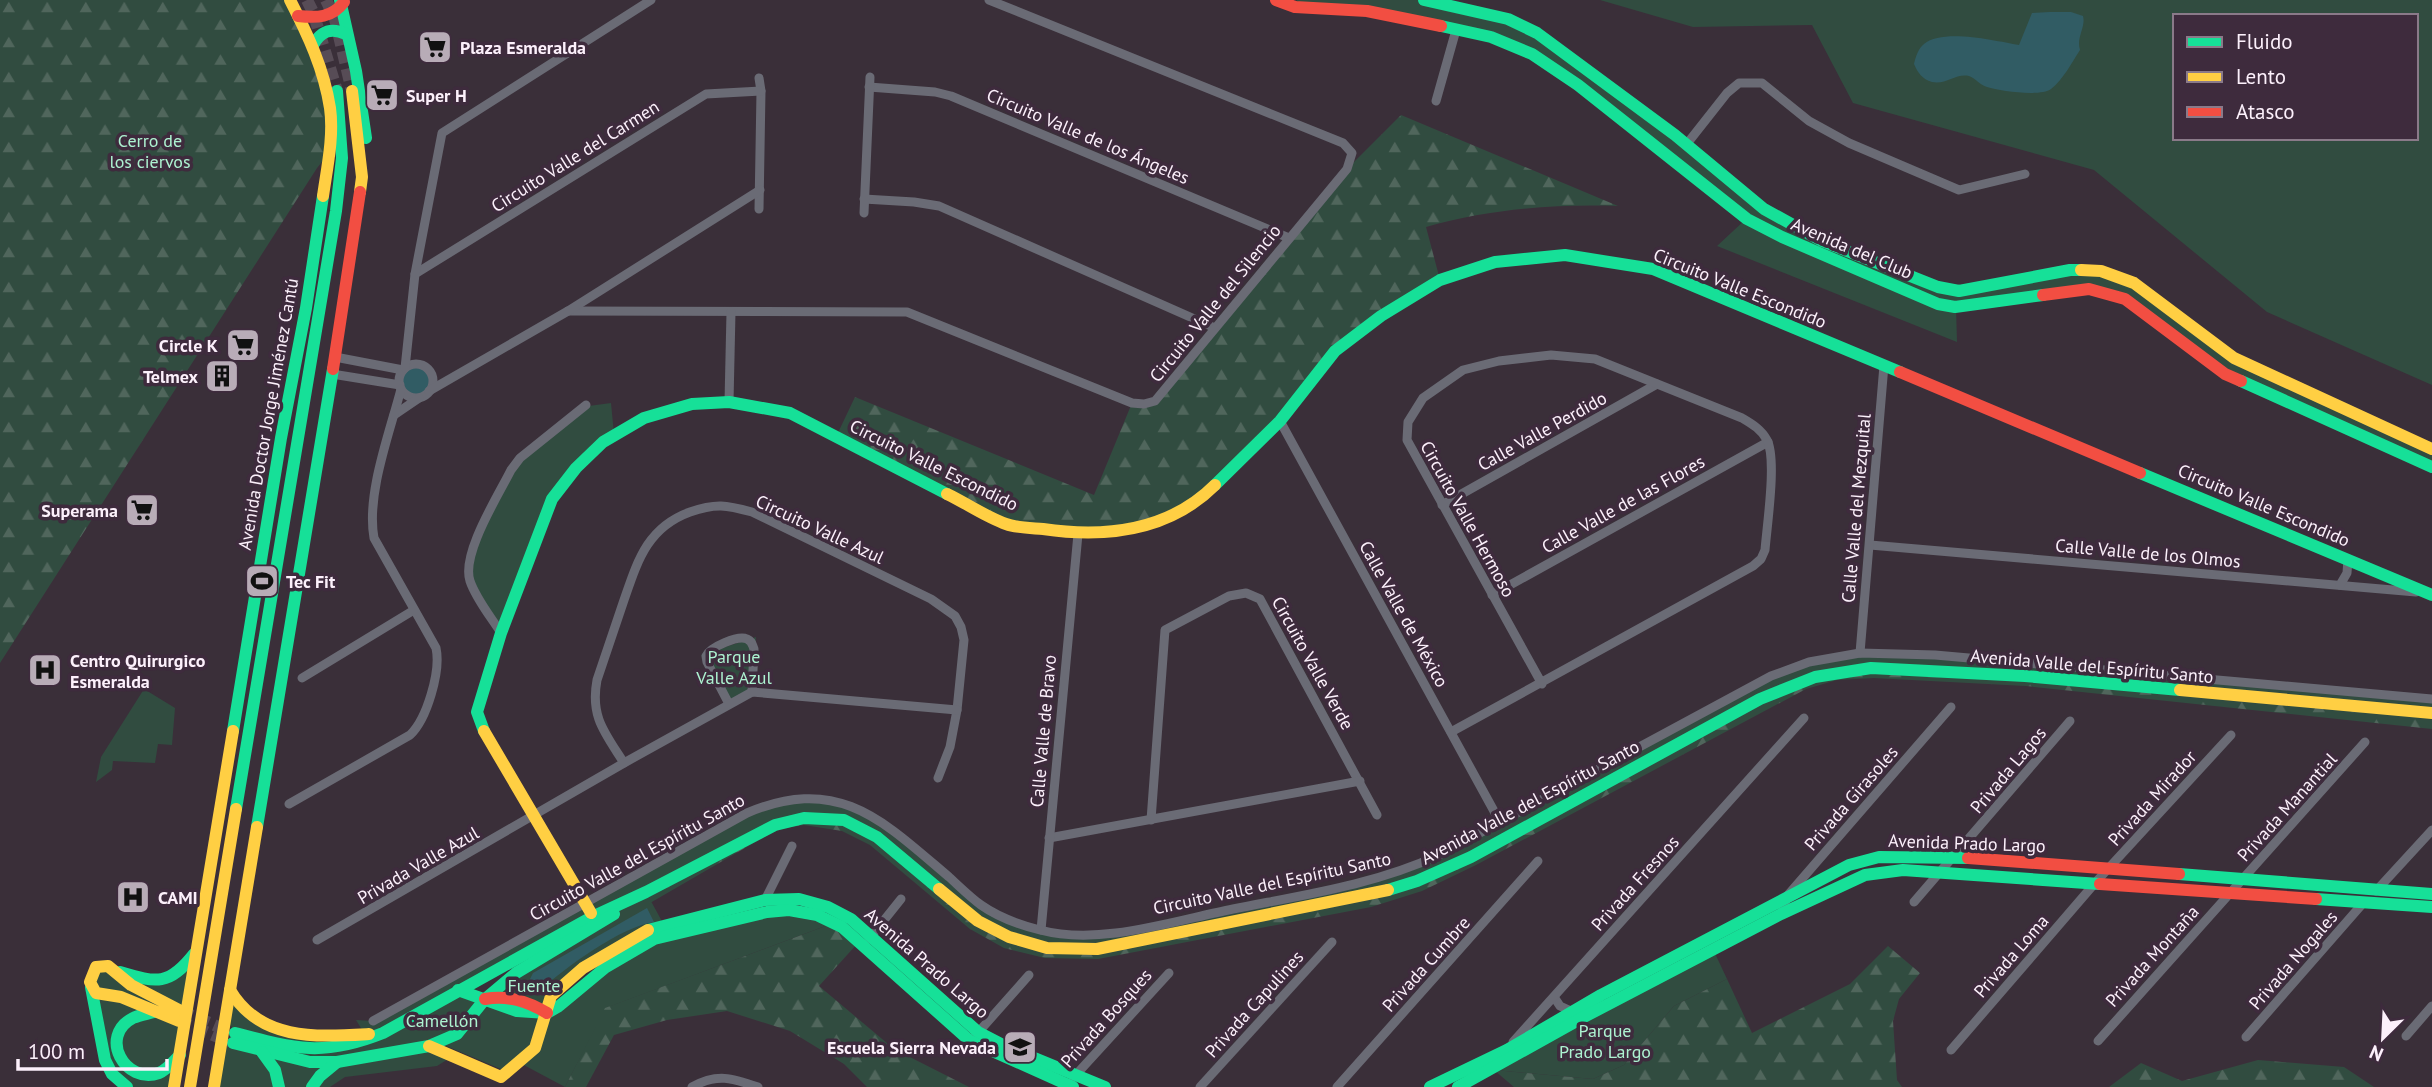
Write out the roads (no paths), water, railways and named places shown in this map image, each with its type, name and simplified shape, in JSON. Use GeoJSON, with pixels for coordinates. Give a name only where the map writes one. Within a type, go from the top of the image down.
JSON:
{"type":"FeatureCollection","features":[{"type":"Feature","properties":{"kind":"street","name":"Avenida Doctor Jorge Jiménez Cantú"},"geometry":{"type":"LineString","coordinates":[[174,1087],[330,153],[330,110],[313,45],[290,0]]}},
{"type":"Feature","properties":{"kind":"street"},"geometry":{"type":"LineString","coordinates":[[289,804],[418,728],[437,671],[436,648],[374,538],[371,520],[375,491],[409,341],[415,274],[442,133],[651,0]]}},
{"type":"Feature","properties":{"kind":"street","name":"Circuito Valle del Silencio"},"geometry":{"type":"LineString","coordinates":[[568,311],[907,312],[1132,403],[1156,401],[1347,169],[1352,153],[1343,143],[989,0]]}},
{"type":"Feature","properties":{"kind":"street","name":"Avenida del Club"},"geometry":{"type":"LineString","coordinates":[[1276,0],[1295,6],[1367,10],[1491,37],[1532,54],[1578,85],[1746,219],[1782,237],[1938,304],[1955,307],[2089,289],[2125,299],[2225,374],[2432,467]]}},
{"type":"Feature","properties":{"kind":"street","name":"Avenida del Club"},"geometry":{"type":"LineString","coordinates":[[1424,0],[1508,19],[1537,33],[1612,87],[1764,209],[1822,241],[1921,281],[1959,291],[2070,270],[2101,271],[2134,283],[2234,358],[2432,449]]}},
{"type":"Feature","properties":{"kind":"street"},"geometry":{"type":"LineString","coordinates":[[298,16],[323,17],[342,2]]}},
{"type":"Feature","properties":{"kind":"street"},"geometry":{"type":"LineString","coordinates":[[214,1087],[333,366],[366,144],[364,116],[346,34],[342,2]]}},
{"type":"Feature","properties":{"kind":"street"},"geometry":{"type":"LineString","coordinates":[[313,45],[324,31],[332,29],[346,34]]}},
{"type":"Feature","properties":{"kind":"street"},"geometry":{"type":"LineString","coordinates":[[1436,102],[1457,30]]}},
{"type":"Feature","properties":{"kind":"street"},"geometry":{"type":"LineString","coordinates":[[759,78],[760,209]]}},
{"type":"Feature","properties":{"kind":"street","name":"Circuito Valle de los Ángeles"},"geometry":{"type":"LineString","coordinates":[[864,213],[870,82],[951,96],[1289,238]]}},
{"type":"Feature","properties":{"kind":"street"},"geometry":{"type":"LineString","coordinates":[[1686,145],[1727,93],[1739,83],[1762,83],[1809,121],[1849,143],[1959,190],[2025,174]]}},
{"type":"Feature","properties":{"kind":"street","name":"Avenida Doctor Jorge Jiménez Cantú"},"geometry":{"type":"LineString","coordinates":[[190,1087],[332,235],[342,158],[337,91]]}},
{"type":"Feature","properties":{"kind":"street"},"geometry":{"type":"LineString","coordinates":[[352,91],[362,177]]}},
{"type":"Feature","properties":{"kind":"street","name":"Circuito Valle del Carmen"},"geometry":{"type":"LineString","coordinates":[[415,274],[706,94],[761,91]]}},
{"type":"Feature","properties":{"kind":"street"},"geometry":{"type":"LineString","coordinates":[[325,186],[331,196],[332,235]]}},
{"type":"Feature","properties":{"kind":"street"},"geometry":{"type":"LineString","coordinates":[[394,415],[429,391],[568,311],[760,190]]}},
{"type":"Feature","properties":{"kind":"street"},"geometry":{"type":"LineString","coordinates":[[864,199],[939,206],[1215,328]]}},
{"type":"Feature","properties":{"kind":"street","name":"Circuito Valle Escondido"},"geometry":{"type":"LineString","coordinates":[[590,911],[481,725],[477,712],[501,633],[552,499],[576,468],[603,442],[644,418],[692,404],[729,402],[790,413],[1006,524],[1077,534],[1125,531],[1164,519],[1187,508],[1208,492],[1280,421],[1335,351],[1381,316],[1440,280],[1494,262],[1565,255],[1653,269],[2428,594]]}},
{"type":"Feature","properties":{"kind":"street"},"geometry":{"type":"LineString","coordinates":[[1916,294],[1921,281]]}},
{"type":"Feature","properties":{"kind":"street"},"geometry":{"type":"LineString","coordinates":[[729,402],[731,312]]}},
{"type":"Feature","properties":{"kind":"street"},"geometry":{"type":"LineString","coordinates":[[409,341],[419,365],[430,373],[453,377]]}},
{"type":"Feature","properties":{"kind":"street","name":"Circuito Valle Hermoso"},"geometry":{"type":"LineString","coordinates":[[1542,684],[1407,440],[1408,422],[1423,398],[1463,370],[1499,360],[1551,355],[1595,359],[1742,418],[1759,428],[1768,442]]}},
{"type":"Feature","properties":{"kind":"street"},"geometry":{"type":"LineString","coordinates":[[333,366],[401,378],[419,365]]}},
{"type":"Feature","properties":{"kind":"street","name":"Calle Valle del Mezquital"},"geometry":{"type":"LineString","coordinates":[[1860,653],[1884,365]]}},
{"type":"Feature","properties":{"kind":"street"},"geometry":{"type":"LineString","coordinates":[[333,366],[401,378]]}},
{"type":"Feature","properties":{"kind":"street"},"geometry":{"type":"LineString","coordinates":[[429,391],[432,384],[430,373]]}},
{"type":"Feature","properties":{"kind":"street"},"geometry":{"type":"LineString","coordinates":[[401,378],[409,396],[420,397]]}},
{"type":"Feature","properties":{"kind":"street","name":"Calle Valle Perdido"},"geometry":{"type":"LineString","coordinates":[[1442,505],[1657,384]]}},
{"type":"Feature","properties":{"kind":"street"},"geometry":{"type":"LineString","coordinates":[[501,633],[470,583],[467,568],[470,551],[511,470],[520,458],[586,405]]}},
{"type":"Feature","properties":{"kind":"street","name":"Calle Valle de México"},"geometry":{"type":"LineString","coordinates":[[1280,421],[1500,822]]}},
{"type":"Feature","properties":{"kind":"street"},"geometry":{"type":"LineString","coordinates":[[1451,732],[1542,684],[1753,566],[1761,559],[1765,550],[1772,462],[1768,442]]}},
{"type":"Feature","properties":{"kind":"street","name":"Calle Valle de las Flores"},"geometry":{"type":"LineString","coordinates":[[1492,595],[1768,442]]}},
{"type":"Feature","properties":{"kind":"street","name":"Circuito Valle Azul"},"geometry":{"type":"LineString","coordinates":[[624,763],[600,724],[593,698],[622,605],[635,568],[656,532],[668,521],[712,505],[752,512],[944,606],[955,616],[964,640],[957,710],[950,747],[938,778]]}},
{"type":"Feature","properties":{"kind":"street","name":"Calle Valle de Bravo"},"geometry":{"type":"LineString","coordinates":[[1041,930],[1077,534]]}},
{"type":"Feature","properties":{"kind":"street","name":"Calle Valle de los Olmos"},"geometry":{"type":"LineString","coordinates":[[1870,545],[2428,594]]}},
{"type":"Feature","properties":{"kind":"street"},"geometry":{"type":"LineString","coordinates":[[2340,585],[2347,573],[2348,559]]}},
{"type":"Feature","properties":{"kind":"street","name":"Circuito Valle Verde"},"geometry":{"type":"LineString","coordinates":[[1151,820],[1165,630],[1229,596],[1246,593],[1260,599],[1377,816]]}},
{"type":"Feature","properties":{"kind":"street"},"geometry":{"type":"LineString","coordinates":[[302,678],[414,610]]}},
{"type":"Feature","properties":{"kind":"street"},"geometry":{"type":"LineString","coordinates":[[729,704],[707,662],[706,656],[713,647],[740,638],[751,642],[754,649],[752,692]]}},
{"type":"Feature","properties":{"kind":"street","name":"Circuito Valle del Espíritu Santo"},"geometry":{"type":"LineString","coordinates":[[373,1021],[590,911],[747,813],[770,803],[804,799],[841,802],[869,813],[897,833],[982,906],[1014,922],[1073,936],[1117,933],[1372,880],[1408,870],[1771,676],[1809,662],[1860,653],[1962,657],[2432,699]]}},
{"type":"Feature","properties":{"kind":"street","name":"Avenida Valle del Espíritu Santo"},"geometry":{"type":"LineString","coordinates":[[646,892],[590,911],[383,1033],[345,1047],[317,1049],[234,1038],[262,1052],[310,1062],[337,1062],[434,1045],[457,1034],[485,999],[516,973],[646,892],[775,825],[804,818],[844,820],[877,837],[978,921],[999,932],[1047,948],[1097,949],[1370,895],[1418,881],[1471,857],[1760,699],[1815,677],[1871,668],[2025,676],[2432,713]]}},
{"type":"Feature","properties":{"kind":"street"},"geometry":{"type":"LineString","coordinates":[[534,817],[752,692],[957,710]]}},
{"type":"Feature","properties":{"kind":"street","name":"Privada Girasoles"},"geometry":{"type":"LineString","coordinates":[[1780,914],[1788,895],[1951,707]]}},
{"type":"Feature","properties":{"kind":"street","name":"Privada Fresnos"},"geometry":{"type":"LineString","coordinates":[[1474,1087],[1804,718]]}},
{"type":"Feature","properties":{"kind":"street","name":"Privada Lagos"},"geometry":{"type":"LineString","coordinates":[[1914,902],[2070,721]]}},
{"type":"Feature","properties":{"kind":"street","name":"Privada Mirador"},"geometry":{"type":"LineString","coordinates":[[2095,883],[2231,734]]}},
{"type":"Feature","properties":{"kind":"street","name":"Privada Manantial"},"geometry":{"type":"LineString","coordinates":[[2230,891],[2244,879],[2365,742]]}},
{"type":"Feature","properties":{"kind":"street"},"geometry":{"type":"LineString","coordinates":[[1049,838],[1360,781]]}},
{"type":"Feature","properties":{"kind":"street","name":"Privada Valle Azul"},"geometry":{"type":"LineString","coordinates":[[317,940],[534,817]]}},
{"type":"Feature","properties":{"kind":"street"},"geometry":{"type":"LineString","coordinates":[[2376,891],[2432,830]]}},
{"type":"Feature","properties":{"kind":"street"},"geometry":{"type":"LineString","coordinates":[[765,900],[792,846]]}},
{"type":"Feature","properties":{"kind":"street","name":"Avenida Prado Largo"},"geometry":{"type":"LineString","coordinates":[[1430,1087],[1507,1049],[1571,1011],[1788,895],[1849,865],[1879,858],[1954,857],[2432,894]]}},
{"type":"Feature","properties":{"kind":"street","name":"Privada Cumbre"},"geometry":{"type":"LineString","coordinates":[[1337,1087],[1538,861]]}},
{"type":"Feature","properties":{"kind":"street","name":"Avenida Prado Largo"},"geometry":{"type":"LineString","coordinates":[[1458,1087],[1780,914],[1865,875],[1903,870],[2432,907]]}},
{"type":"Feature","properties":{"kind":"street","name":"Privada Loma"},"geometry":{"type":"LineString","coordinates":[[1951,1050],[2095,883]]}},
{"type":"Feature","properties":{"kind":"street","name":"Privada Montaña"},"geometry":{"type":"LineString","coordinates":[[2098,1041],[2230,891]]}},
{"type":"Feature","properties":{"kind":"street"},"geometry":{"type":"LineString","coordinates":[[868,941],[901,899]]}},
{"type":"Feature","properties":{"kind":"street","name":"Avenida Prado Largo"},"geometry":{"type":"LineString","coordinates":[[547,1013],[606,967],[654,939],[745,911],[765,900],[799,900],[828,907],[851,919],[868,941],[993,1054],[1072,1083],[1105,1087]]}},
{"type":"Feature","properties":{"kind":"street","name":"Privada Nogales"},"geometry":{"type":"LineString","coordinates":[[2246,1037],[2364,902]]}},
{"type":"Feature","properties":{"kind":"street","name":"Avenida Prado Largo"},"geometry":{"type":"LineString","coordinates":[[745,911],[789,910],[817,915],[868,941]]}},
{"type":"Feature","properties":{"kind":"street","name":"Privada Capulines"},"geometry":{"type":"LineString","coordinates":[[1200,1087],[1332,942]]}},
{"type":"Feature","properties":{"kind":"street"},"geometry":{"type":"LineString","coordinates":[[116,971],[153,981],[167,980],[180,972],[195,953]]}},
{"type":"Feature","properties":{"kind":"street"},"geometry":{"type":"LineString","coordinates":[[190,998],[212,960]]}},
{"type":"Feature","properties":{"kind":"street"},"geometry":{"type":"LineString","coordinates":[[91,987],[96,993],[121,997],[157,1011],[180,1016],[131,985],[108,965],[96,967],[90,977],[91,987],[99,1021],[103,1058],[108,1070],[127,1087]]}},
{"type":"Feature","properties":{"kind":"street","name":"Privada Bosques"},"geometry":{"type":"LineString","coordinates":[[1072,1083],[1168,973]]}},
{"type":"Feature","properties":{"kind":"street"},"geometry":{"type":"LineString","coordinates":[[974,1036],[1030,975]]}},
{"type":"Feature","properties":{"kind":"street"},"geometry":{"type":"LineString","coordinates":[[434,1045],[501,1079],[535,1048],[547,1013],[510,997],[485,999],[458,989]]}},
{"type":"Feature","properties":{"kind":"street"},"geometry":{"type":"LineString","coordinates":[[230,990],[241,1010],[274,1028],[312,1035],[383,1033]]}},
{"type":"Feature","properties":{"kind":"street"},"geometry":{"type":"LineString","coordinates":[[1554,997],[1560,1006],[1571,1011]]}},
{"type":"Feature","properties":{"kind":"street"},"geometry":{"type":"LineString","coordinates":[[2406,1036],[2432,1006]]}},
{"type":"Feature","properties":{"kind":"street"},"geometry":{"type":"LineString","coordinates":[[157,1011],[137,1014],[125,1022],[116,1038],[119,1060],[125,1069],[140,1077],[157,1074],[180,1055]]}},
{"type":"Feature","properties":{"kind":"street"},"geometry":{"type":"LineString","coordinates":[[220,1051],[220,1087]]}},
{"type":"Feature","properties":{"kind":"street"},"geometry":{"type":"LineString","coordinates":[[262,1052],[275,1070],[279,1087]]}},
{"type":"Feature","properties":{"kind":"street"},"geometry":{"type":"LineString","coordinates":[[312,1087],[320,1076],[337,1062]]}},
{"type":"Feature","properties":{"kind":"street"},"geometry":{"type":"LineString","coordinates":[[692,1087],[708,1078],[736,1080],[758,1087]]}},
{"type":"Feature","properties":{"kind":"water"},"geometry":{"type":"Polygon","coordinates":[[[2071,12],[2083,16],[2084,20],[2079,41],[2080,50],[2059,81],[2046,91],[2029,93],[2001,90],[1984,86],[1971,77],[1964,76],[1932,82],[1921,75],[1914,64],[1924,44],[1944,37],[1970,37],[2019,45],[2032,13],[2071,12]]]}},
{"type":"Feature","properties":{"kind":"water"},"geometry":{"type":"Polygon","coordinates":[[[416,365],[428,369],[432,381],[428,393],[416,397],[404,393],[400,381],[404,369],[416,365]]]}},
{"type":"Feature","properties":{"kind":"water"},"geometry":{"type":"Polygon","coordinates":[[[647,908],[654,922],[610,939],[540,990],[535,987],[530,979],[533,973],[647,908]]]}},
{"type":"Feature","properties":{"kind":"tunnel"},"geometry":{"type":"LineString","coordinates":[[307,0],[337,91]]}},
{"type":"Feature","properties":{"kind":"tunnel"},"geometry":{"type":"LineString","coordinates":[[326,0],[335,19],[352,91]]}},
{"type":"Feature","properties":{"kind":"tunnel"},"geometry":{"type":"LineString","coordinates":[[181,1011],[231,1032]]}},
{"type":"Feature","properties":{"kind":"tunnel"},"geometry":{"type":"LineString","coordinates":[[179,1021],[230,1042]]}},
{"type":"Feature","properties":{"kind":"place","name":"Plaza Esmeralda"},"geometry":{"type":"Point","coordinates":[435,47]}},
{"type":"Feature","properties":{"kind":"place","name":"Super H"},"geometry":{"type":"Point","coordinates":[382,95]}},
{"type":"Feature","properties":{"kind":"place","name":"Circle K"},"geometry":{"type":"Point","coordinates":[243,345]}},
{"type":"Feature","properties":{"kind":"place","name":"Telmex"},"geometry":{"type":"Point","coordinates":[222,376]}},
{"type":"Feature","properties":{"kind":"place","name":"Superama"},"geometry":{"type":"Point","coordinates":[142,510]}},
{"type":"Feature","properties":{"kind":"place","name":"Tec Fit"},"geometry":{"type":"Point","coordinates":[262,581]}},
{"type":"Feature","properties":{"kind":"place","name":"Centro Quirurgico Esmeralda"},"geometry":{"type":"Point","coordinates":[45,670]}},
{"type":"Feature","properties":{"kind":"place","name":"CAMI"},"geometry":{"type":"Point","coordinates":[133,897]}},
{"type":"Feature","properties":{"kind":"place","name":"Escuela Sierra Nevada"},"geometry":{"type":"Point","coordinates":[1020,1047]}},
{"type":"Feature","properties":{"kind":"park label","name":"Cerro de los ciervos"},"geometry":{"type":"Point","coordinates":[150,150]}},
{"type":"Feature","properties":{"kind":"park label","name":"Parque Valle Azul"},"geometry":{"type":"Point","coordinates":[734,666]}},
{"type":"Feature","properties":{"kind":"park label","name":"Fuente"},"geometry":{"type":"Point","coordinates":[534,985]}},
{"type":"Feature","properties":{"kind":"park label","name":"Camellón"},"geometry":{"type":"Point","coordinates":[442,1020]}},
{"type":"Feature","properties":{"kind":"park label","name":"Parque Prado Largo"},"geometry":{"type":"Point","coordinates":[1605,1040]}}]}
